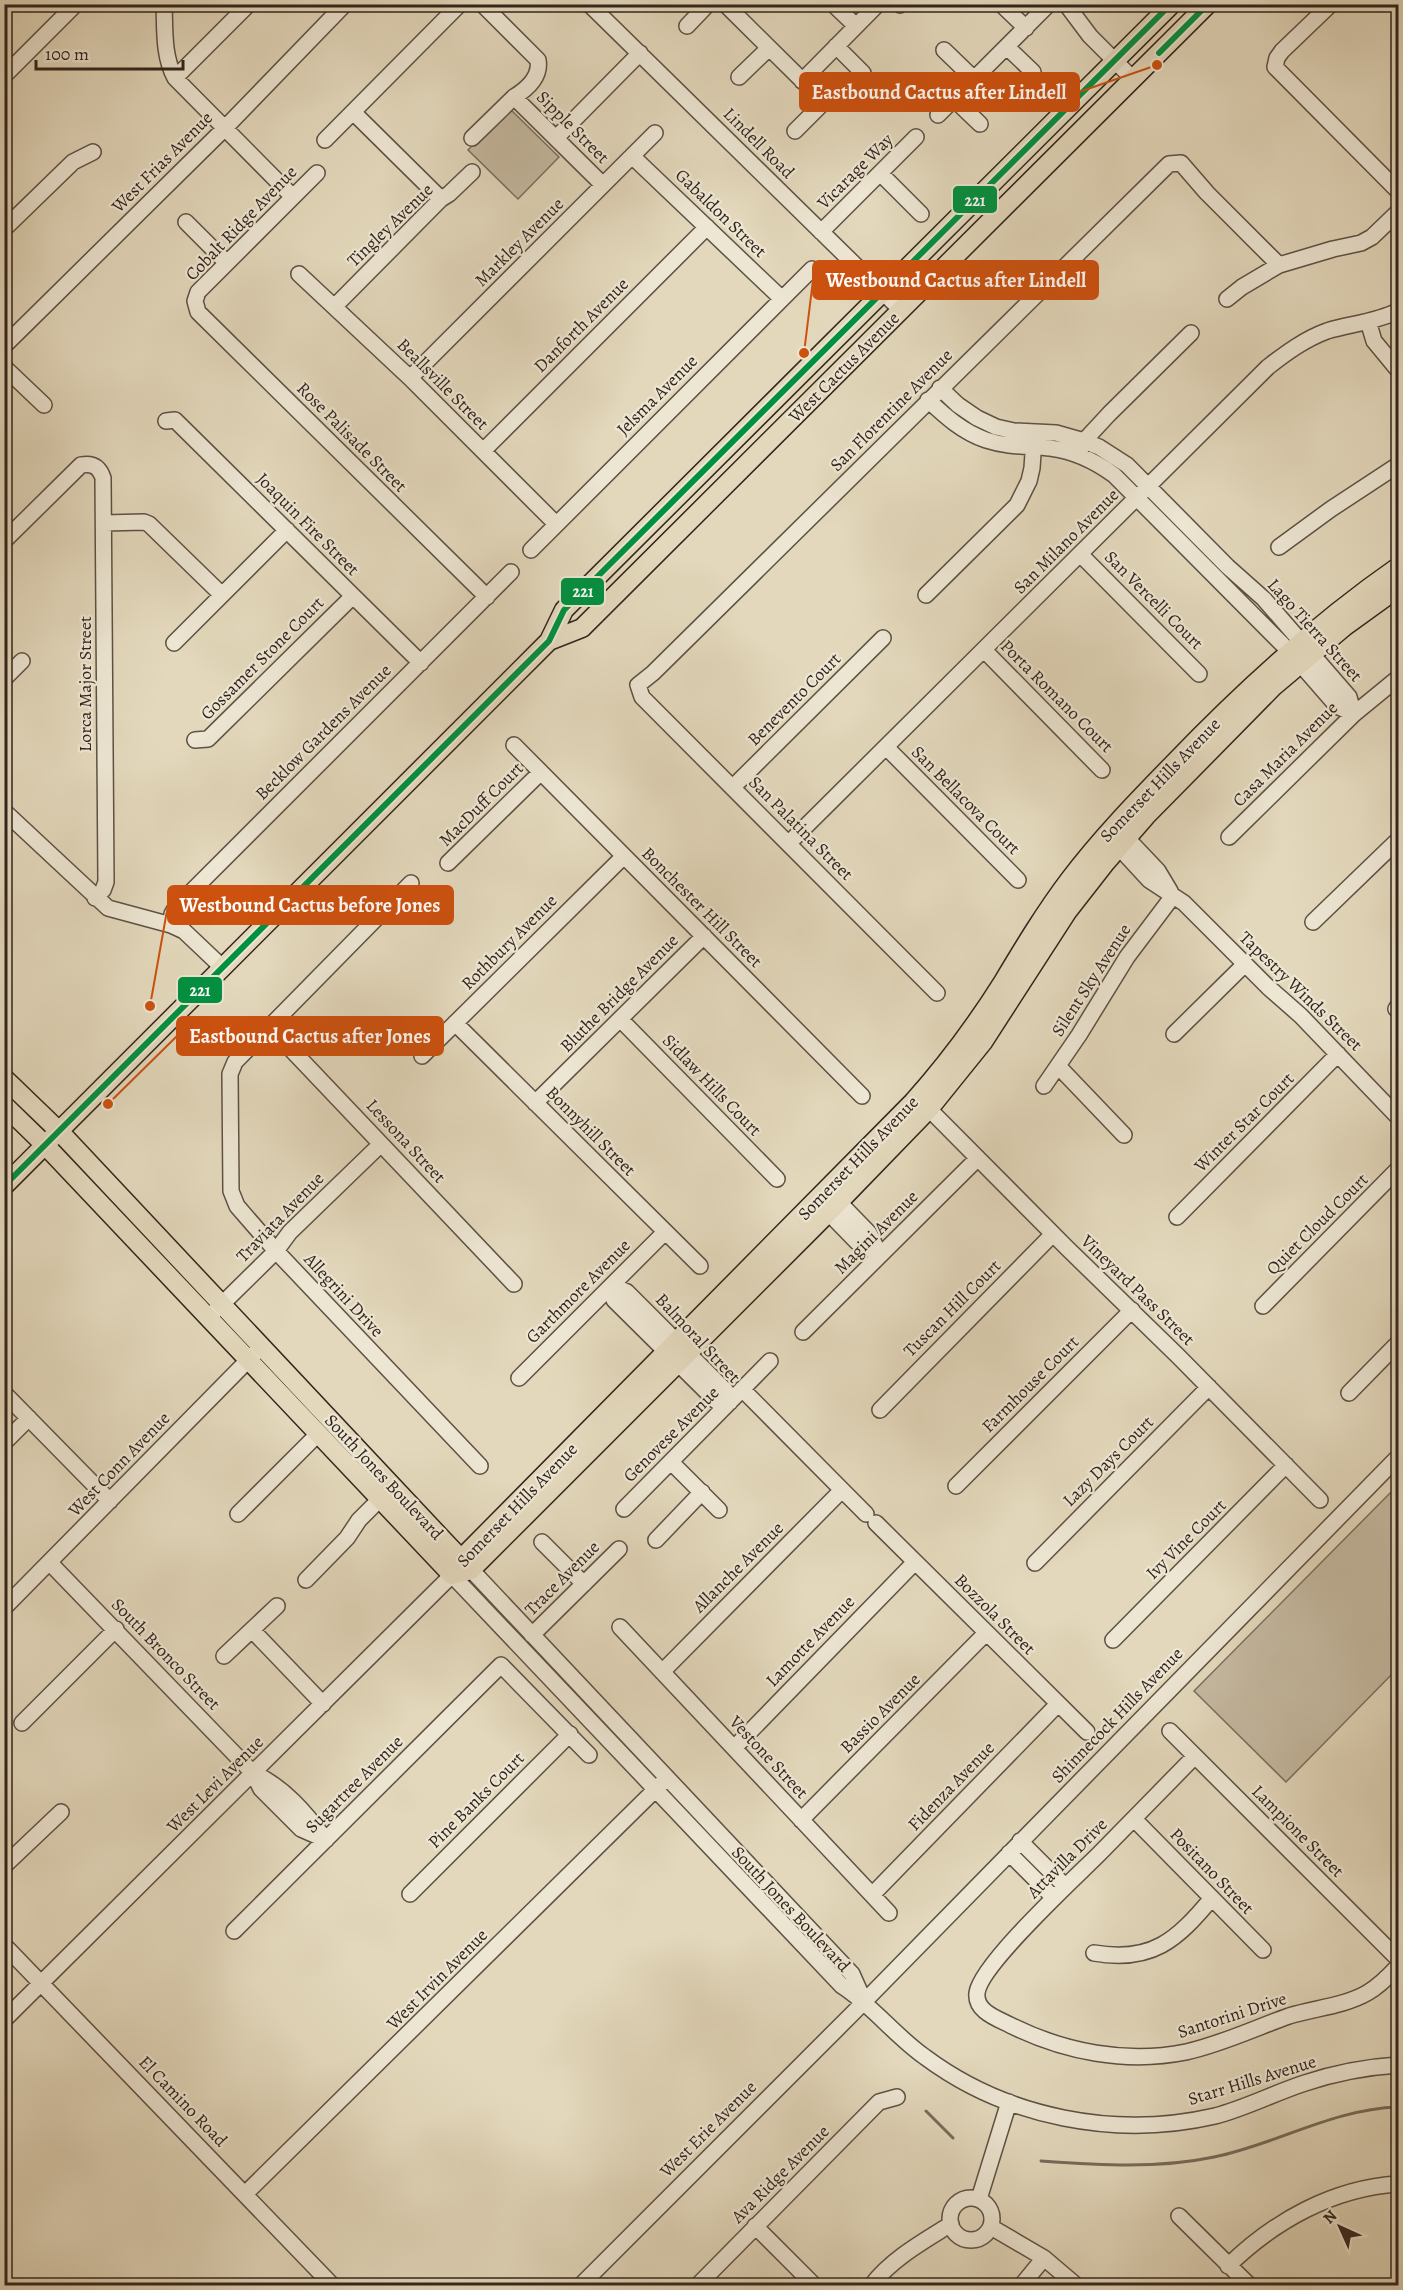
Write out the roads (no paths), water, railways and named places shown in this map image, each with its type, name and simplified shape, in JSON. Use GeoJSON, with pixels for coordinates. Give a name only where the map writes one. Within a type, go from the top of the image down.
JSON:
{"type":"FeatureCollection","features":[{"type":"Feature","properties":{"kind":"main road","name":"West Cactus Avenue"},"geometry":{"type":"LineString","coordinates":[[4,1186],[549,641],[564,610],[1172,4]]}},
{"type":"Feature","properties":{"kind":"main road","name":"West Cactus Avenue"},"geometry":{"type":"LineString","coordinates":[[549,641],[582,628],[1208,4]]}},
{"type":"Feature","properties":{"kind":"main road","name":"Somerset Hills Avenue"},"geometry":{"type":"LineString","coordinates":[[828,1202],[885,1132],[938,1074],[990,1002],[1045,913],[1116,836],[1219,740],[1344,607],[1398,567]]}},
{"type":"Feature","properties":{"kind":"main road","name":"Somerset Hills Avenue"},"geometry":{"type":"LineString","coordinates":[[1301,653],[1398,588]]}},
{"type":"Feature","properties":{"kind":"main road","name":"Somerset Hills Avenue"},"geometry":{"type":"LineString","coordinates":[[461,1568],[828,1202],[929,1108],[983,1042],[1116,836]]}},
{"type":"Feature","properties":{"kind":"main road","name":"South Jones Boulevard"},"geometry":{"type":"LineString","coordinates":[[4,1078],[59,1131],[221,1304],[461,1568]]}},
{"type":"Feature","properties":{"kind":"main road","name":"South Jones Boulevard"},"geometry":{"type":"LineString","coordinates":[[4,1105],[45,1145],[380,1499],[461,1568]]}},
{"type":"Feature","properties":{"kind":"street"},"geometry":{"type":"LineString","coordinates":[[4,76],[76,4]]}},
{"type":"Feature","properties":{"kind":"street"},"geometry":{"type":"LineString","coordinates":[[164,4],[167,57],[175,78],[293,197]]}},
{"type":"Feature","properties":{"kind":"street"},"geometry":{"type":"LineString","coordinates":[[175,78],[249,4]]}},
{"type":"Feature","properties":{"kind":"street","name":"West Frias Avenue"},"geometry":{"type":"LineString","coordinates":[[4,346],[224,129],[345,4]]}},
{"type":"Feature","properties":{"kind":"street"},"geometry":{"type":"LineString","coordinates":[[325,140],[460,4]]}},
{"type":"Feature","properties":{"kind":"street","name":"Sipple Street"},"geometry":{"type":"LineString","coordinates":[[472,138],[534,80],[539,67],[538,60],[482,4]]}},
{"type":"Feature","properties":{"kind":"street","name":"Lindell Road"},"geometry":{"type":"LineString","coordinates":[[589,4],[901,310]]}},
{"type":"Feature","properties":{"kind":"street"},"geometry":{"type":"LineString","coordinates":[[687,26],[708,4]]}},
{"type":"Feature","properties":{"kind":"street"},"geometry":{"type":"LineString","coordinates":[[725,4],[824,102],[795,131]]}},
{"type":"Feature","properties":{"kind":"street"},"geometry":{"type":"LineString","coordinates":[[832,4],[856,26]]}},
{"type":"Feature","properties":{"kind":"street"},"geometry":{"type":"LineString","coordinates":[[802,81],[878,4]]}},
{"type":"Feature","properties":{"kind":"street"},"geometry":{"type":"LineString","coordinates":[[1001,4],[1026,28]]}},
{"type":"Feature","properties":{"kind":"street"},"geometry":{"type":"LineString","coordinates":[[938,115],[1049,4]]}},
{"type":"Feature","properties":{"kind":"street"},"geometry":{"type":"LineString","coordinates":[[1066,4],[1080,24],[1133,79]]}},
{"type":"Feature","properties":{"kind":"street"},"geometry":{"type":"LineString","coordinates":[[1331,4],[1282,51],[1275,63],[1276,70],[1288,79],[1398,191]]}},
{"type":"Feature","properties":{"kind":"street"},"geometry":{"type":"LineString","coordinates":[[836,46],[862,73]]}},
{"type":"Feature","properties":{"kind":"street"},"geometry":{"type":"LineString","coordinates":[[1007,47],[1033,72]]}},
{"type":"Feature","properties":{"kind":"street"},"geometry":{"type":"LineString","coordinates":[[739,77],[769,48]]}},
{"type":"Feature","properties":{"kind":"street"},"geometry":{"type":"LineString","coordinates":[[944,50],[974,79]]}},
{"type":"Feature","properties":{"kind":"street"},"geometry":{"type":"LineString","coordinates":[[556,138],[640,53]]}},
{"type":"Feature","properties":{"kind":"street","name":"Sipple Street"},"geometry":{"type":"LineString","coordinates":[[514,97],[603,186]]}},
{"type":"Feature","properties":{"kind":"street"},"geometry":{"type":"LineString","coordinates":[[954,99],[980,124]]}},
{"type":"Feature","properties":{"kind":"street"},"geometry":{"type":"LineString","coordinates":[[353,112],[441,199]]}},
{"type":"Feature","properties":{"kind":"street","name":"Markley Avenue"},"geometry":{"type":"LineString","coordinates":[[410,378],[655,133]]}},
{"type":"Feature","properties":{"kind":"street","name":"Vicarage Way"},"geometry":{"type":"LineString","coordinates":[[821,232],[916,137]]}},
{"type":"Feature","properties":{"kind":"street"},"geometry":{"type":"LineString","coordinates":[[4,230],[73,162],[93,152]]}},
{"type":"Feature","properties":{"kind":"street","name":"Gabaldon Street"},"geometry":{"type":"LineString","coordinates":[[632,156],[782,299]]}},
{"type":"Feature","properties":{"kind":"street","name":"San Florentine Avenue"},"geometry":{"type":"LineString","coordinates":[[639,689],[638,685],[642,680],[653,673],[1161,170],[1175,162],[1181,163],[1207,193],[1279,265]]}},
{"type":"Feature","properties":{"kind":"street","name":"Tingley Avenue"},"geometry":{"type":"LineString","coordinates":[[335,306],[441,199],[472,172]]}},
{"type":"Feature","properties":{"kind":"street","name":"Cobalt Ridge Avenue"},"geometry":{"type":"LineString","coordinates":[[195,301],[198,292],[317,173]]}},
{"type":"Feature","properties":{"kind":"street"},"geometry":{"type":"LineString","coordinates":[[880,173],[921,214]]}},
{"type":"Feature","properties":{"kind":"street"},"geometry":{"type":"LineString","coordinates":[[1227,299],[1242,287],[1279,265],[1361,243],[1372,237],[1398,212]]}},
{"type":"Feature","properties":{"kind":"street"},"geometry":{"type":"LineString","coordinates":[[186,222],[227,263]]}},
{"type":"Feature","properties":{"kind":"street","name":"Danforth Avenue"},"geometry":{"type":"LineString","coordinates":[[483,451],[707,227]]}},
{"type":"Feature","properties":{"kind":"street","name":"Jelsma Avenue"},"geometry":{"type":"LineString","coordinates":[[531,550],[812,269]]}},
{"type":"Feature","properties":{"kind":"street","name":"Beallsville Street"},"geometry":{"type":"LineString","coordinates":[[299,274],[410,378],[556,524]]}},
{"type":"Feature","properties":{"kind":"street","name":"Rose Palisade Street"},"geometry":{"type":"LineString","coordinates":[[195,301],[198,312],[487,597]]}},
{"type":"Feature","properties":{"kind":"street","name":"San Milano Avenue"},"geometry":{"type":"LineString","coordinates":[[789,843],[1268,367],[1307,340],[1326,332],[1398,311]]}},
{"type":"Feature","properties":{"kind":"street"},"geometry":{"type":"LineString","coordinates":[[1368,321],[1374,341],[1398,370]]}},
{"type":"Feature","properties":{"kind":"street"},"geometry":{"type":"LineString","coordinates":[[1079,456],[1084,441],[1191,333]]}},
{"type":"Feature","properties":{"kind":"street"},"geometry":{"type":"LineString","coordinates":[[4,367],[44,405]]}},
{"type":"Feature","properties":{"kind":"street","name":"Lago Tierra Street"},"geometry":{"type":"LineString","coordinates":[[940,388],[958,405],[977,418],[996,427],[1034,439],[1053,449],[1100,465],[1143,491],[1263,599],[1337,706],[1354,714]]}},
{"type":"Feature","properties":{"kind":"street","name":"Lago Tierra Street"},"geometry":{"type":"LineString","coordinates":[[928,400],[969,433],[1001,444],[1056,433],[1099,447],[1127,465],[1143,491]]}},
{"type":"Feature","properties":{"kind":"street","name":"Joaquin Fire Street"},"geometry":{"type":"LineString","coordinates":[[166,421],[175,420],[421,663]]}},
{"type":"Feature","properties":{"kind":"street"},"geometry":{"type":"LineString","coordinates":[[926,595],[1017,505],[1029,482],[1034,439]]}},
{"type":"Feature","properties":{"kind":"street","name":"Lorca Major Street"},"geometry":{"type":"LineString","coordinates":[[4,541],[81,465],[89,464],[98,467],[103,478],[104,523],[106,882],[95,898]]}},
{"type":"Feature","properties":{"kind":"street"},"geometry":{"type":"LineString","coordinates":[[1279,548],[1340,503],[1398,465]]}},
{"type":"Feature","properties":{"kind":"street"},"geometry":{"type":"LineString","coordinates":[[104,523],[144,522],[149,524],[222,595]]}},
{"type":"Feature","properties":{"kind":"street"},"geometry":{"type":"LineString","coordinates":[[174,643],[287,530]]}},
{"type":"Feature","properties":{"kind":"street","name":"San Vercelli Court"},"geometry":{"type":"LineString","coordinates":[[1080,554],[1199,674]]}},
{"type":"Feature","properties":{"kind":"street","name":"Becklow Gardens Avenue"},"geometry":{"type":"LineString","coordinates":[[171,925],[172,914],[176,907],[512,572]]}},
{"type":"Feature","properties":{"kind":"street","name":"Gossamer Stone Court"},"geometry":{"type":"LineString","coordinates":[[195,740],[208,739],[353,596]]}},
{"type":"Feature","properties":{"kind":"street","name":"Benevento Court"},"geometry":{"type":"LineString","coordinates":[[733,787],[883,638]]}},
{"type":"Feature","properties":{"kind":"street","name":"Porta Romano Court"},"geometry":{"type":"LineString","coordinates":[[984,650],[1102,770]]}},
{"type":"Feature","properties":{"kind":"street"},"geometry":{"type":"LineString","coordinates":[[5,676],[22,661]]}},
{"type":"Feature","properties":{"kind":"street"},"geometry":{"type":"LineString","coordinates":[[1394,682],[1398,699]]}},
{"type":"Feature","properties":{"kind":"street","name":"Casa Maria Avenue"},"geometry":{"type":"LineString","coordinates":[[1229,837],[1354,714],[1394,682]]}},
{"type":"Feature","properties":{"kind":"street","name":"San Palatina Street"},"geometry":{"type":"LineString","coordinates":[[639,689],[642,697],[937,993]]}},
{"type":"Feature","properties":{"kind":"street","name":"Bonchester Hill Street"},"geometry":{"type":"LineString","coordinates":[[514,745],[862,1096]]}},
{"type":"Feature","properties":{"kind":"street","name":"San Bellacova Court"},"geometry":{"type":"LineString","coordinates":[[886,747],[1018,880]]}},
{"type":"Feature","properties":{"kind":"street","name":"MacDuff Court"},"geometry":{"type":"LineString","coordinates":[[448,863],[541,772]]}},
{"type":"Feature","properties":{"kind":"street"},"geometry":{"type":"LineString","coordinates":[[4,811],[95,898],[113,911],[171,925],[184,932],[223,969]]}},
{"type":"Feature","properties":{"kind":"street","name":"Tapestry Winds Street"},"geometry":{"type":"LineString","coordinates":[[1116,836],[1149,880],[1184,903],[1301,1016],[1398,1117]]}},
{"type":"Feature","properties":{"kind":"street"},"geometry":{"type":"LineString","coordinates":[[1313,922],[1398,840]]}},
{"type":"Feature","properties":{"kind":"street","name":"Rothbury Avenue"},"geometry":{"type":"LineString","coordinates":[[422,1056],[624,856]]}},
{"type":"Feature","properties":{"kind":"street","name":"Allegrini Drive"},"geometry":{"type":"LineString","coordinates":[[411,883],[239,1056],[230,1074],[231,1191],[234,1201],[276,1251],[480,1466]]}},
{"type":"Feature","properties":{"kind":"street","name":"Silent Sky Avenue"},"geometry":{"type":"LineString","coordinates":[[1044,1086],[1127,957],[1173,896]]}},
{"type":"Feature","properties":{"kind":"street","name":"Bluthe Bridge Avenue"},"geometry":{"type":"LineString","coordinates":[[536,1103],[704,936]]}},
{"type":"Feature","properties":{"kind":"street"},"geometry":{"type":"LineString","coordinates":[[1174,1034],[1245,964]]}},
{"type":"Feature","properties":{"kind":"street","name":"Sidlaw Hills Court"},"geometry":{"type":"LineString","coordinates":[[620,1019],[777,1179]]}},
{"type":"Feature","properties":{"kind":"street","name":"Bonnyhill Street"},"geometry":{"type":"LineString","coordinates":[[455,1023],[700,1266]]}},
{"type":"Feature","properties":{"kind":"street","name":"Lessona Street"},"geometry":{"type":"LineString","coordinates":[[269,1026],[514,1284]]}},
{"type":"Feature","properties":{"kind":"street","name":"Winter Star Court"},"geometry":{"type":"LineString","coordinates":[[1177,1217],[1338,1054]]}},
{"type":"Feature","properties":{"kind":"street"},"geometry":{"type":"LineString","coordinates":[[1058,1066],[1124,1135]]}},
{"type":"Feature","properties":{"kind":"street","name":"Vineyard Pass Street"},"geometry":{"type":"LineString","coordinates":[[929,1108],[977,1159],[1132,1310],[1320,1500]]}},
{"type":"Feature","properties":{"kind":"street","name":"Traviata Avenue"},"geometry":{"type":"LineString","coordinates":[[208,1318],[276,1251],[290,1232],[381,1144]]}},
{"type":"Feature","properties":{"kind":"street","name":"Magini Avenue"},"geometry":{"type":"LineString","coordinates":[[803,1332],[977,1159]]}},
{"type":"Feature","properties":{"kind":"street","name":"Quiet Cloud Court"},"geometry":{"type":"LineString","coordinates":[[1263,1306],[1398,1169]]}},
{"type":"Feature","properties":{"kind":"street"},"geometry":{"type":"LineString","coordinates":[[828,1202],[858,1242],[880,1255]]}},
{"type":"Feature","properties":{"kind":"street","name":"Garthmore Avenue"},"geometry":{"type":"LineString","coordinates":[[519,1378],[665,1232]]}},
{"type":"Feature","properties":{"kind":"street","name":"Tuscan Hill Court"},"geometry":{"type":"LineString","coordinates":[[880,1410],[1053,1234]]}},
{"type":"Feature","properties":{"kind":"street","name":"Balmoral Street"},"geometry":{"type":"LineString","coordinates":[[612,1285],[614,1300],[677,1353],[716,1401],[730,1402]]}},
{"type":"Feature","properties":{"kind":"street","name":"Farmhouse Court"},"geometry":{"type":"LineString","coordinates":[[956,1486],[1132,1310]]}},
{"type":"Feature","properties":{"kind":"street"},"geometry":{"type":"LineString","coordinates":[[1349,1393],[1398,1343]]}},
{"type":"Feature","properties":{"kind":"street","name":"West Conn Avenue"},"geometry":{"type":"LineString","coordinates":[[4,1608],[261,1347]]}},
{"type":"Feature","properties":{"kind":"street","name":"Genovese Avenue"},"geometry":{"type":"LineString","coordinates":[[624,1509],[770,1361]]}},
{"type":"Feature","properties":{"kind":"street","name":"Lazy Days Court"},"geometry":{"type":"LineString","coordinates":[[1035,1563],[1209,1387]]}},
{"type":"Feature","properties":{"kind":"street","name":"Balmoral Street"},"geometry":{"type":"LineString","coordinates":[[742,1389],[871,1519]]}},
{"type":"Feature","properties":{"kind":"street"},"geometry":{"type":"LineString","coordinates":[[4,1393],[110,1501]]}},
{"type":"Feature","properties":{"kind":"street"},"geometry":{"type":"LineString","coordinates":[[4,1443],[29,1418]]}},
{"type":"Feature","properties":{"kind":"street"},"geometry":{"type":"LineString","coordinates":[[238,1514],[318,1434]]}},
{"type":"Feature","properties":{"kind":"street"},"geometry":{"type":"LineString","coordinates":[[671,1462],[719,1510]]}},
{"type":"Feature","properties":{"kind":"street","name":"Shinnecock Hills Avenue"},"geometry":{"type":"LineString","coordinates":[[864,2001],[1397,1463]]}},
{"type":"Feature","properties":{"kind":"street","name":"Ivy Vine Court"},"geometry":{"type":"LineString","coordinates":[[1113,1640],[1286,1465]]}},
{"type":"Feature","properties":{"kind":"street","name":"Allanche Avenue"},"geometry":{"type":"LineString","coordinates":[[662,1672],[842,1490]]}},
{"type":"Feature","properties":{"kind":"street"},"geometry":{"type":"LineString","coordinates":[[656,1540],[702,1492]]}},
{"type":"Feature","properties":{"kind":"street"},"geometry":{"type":"LineString","coordinates":[[306,1580],[347,1538],[359,1520],[380,1499]]}},
{"type":"Feature","properties":{"kind":"street","name":"Bozzola Street"},"geometry":{"type":"LineString","coordinates":[[871,1519],[1087,1732]]}},
{"type":"Feature","properties":{"kind":"street"},"geometry":{"type":"LineString","coordinates":[[542,1542],[584,1584]]}},
{"type":"Feature","properties":{"kind":"street","name":"Trace Avenue"},"geometry":{"type":"LineString","coordinates":[[532,1635],[619,1549]]}},
{"type":"Feature","properties":{"kind":"street","name":"Lamotte Avenue"},"geometry":{"type":"LineString","coordinates":[[734,1748],[915,1562]]}},
{"type":"Feature","properties":{"kind":"street","name":"South Bronco Street"},"geometry":{"type":"LineString","coordinates":[[50,1563],[253,1773],[261,1789],[301,1829],[326,1840]]}},
{"type":"Feature","properties":{"kind":"street","name":"South Jones Boulevard"},"geometry":{"type":"LineString","coordinates":[[461,1568],[532,1635],[852,1974],[864,2001]]}},
{"type":"Feature","properties":{"kind":"street","name":"South Jones Boulevard"},"geometry":{"type":"LineString","coordinates":[[461,1568],[656,1790],[842,1986],[864,2001]]}},
{"type":"Feature","properties":{"kind":"street","name":"West Levi Avenue"},"geometry":{"type":"LineString","coordinates":[[4,2020],[461,1568]]}},
{"type":"Feature","properties":{"kind":"street"},"geometry":{"type":"LineString","coordinates":[[224,1656],[276,1605]]}},
{"type":"Feature","properties":{"kind":"street","name":"Vestone Street"},"geometry":{"type":"LineString","coordinates":[[620,1627],[889,1913]]}},
{"type":"Feature","properties":{"kind":"street"},"geometry":{"type":"LineString","coordinates":[[22,1723],[116,1629]]}},
{"type":"Feature","properties":{"kind":"street"},"geometry":{"type":"LineString","coordinates":[[252,1630],[323,1704]]}},
{"type":"Feature","properties":{"kind":"street","name":"Bassio Avenue"},"geometry":{"type":"LineString","coordinates":[[801,1820],[986,1633]]}},
{"type":"Feature","properties":{"kind":"street","name":"Sugartree Avenue"},"geometry":{"type":"LineString","coordinates":[[234,1931],[501,1665],[570,1734]]}},
{"type":"Feature","properties":{"kind":"street","name":"Fidenza Avenue"},"geometry":{"type":"LineString","coordinates":[[872,1895],[1058,1704]]}},
{"type":"Feature","properties":{"kind":"street","name":"Lampione Street"},"geometry":{"type":"LineString","coordinates":[[1170,1731],[1398,1959]]}},
{"type":"Feature","properties":{"kind":"street"},"geometry":{"type":"LineString","coordinates":[[570,1734],[589,1755]]}},
{"type":"Feature","properties":{"kind":"street","name":"Pine Banks Court"},"geometry":{"type":"LineString","coordinates":[[410,1894],[570,1734]]}},
{"type":"Feature","properties":{"kind":"street","name":"Attavilla Drive"},"geometry":{"type":"LineString","coordinates":[[977,1994],[980,1982],[987,1972],[1054,1898],[1195,1756]]}},
{"type":"Feature","properties":{"kind":"street","name":"West Irvin Avenue"},"geometry":{"type":"LineString","coordinates":[[245,2194],[668,1778]]}},
{"type":"Feature","properties":{"kind":"street"},"geometry":{"type":"LineString","coordinates":[[4,1866],[61,1812]]}},
{"type":"Feature","properties":{"kind":"street","name":"Positano Street"},"geometry":{"type":"LineString","coordinates":[[1134,1819],[1263,1950]]}},
{"type":"Feature","properties":{"kind":"street"},"geometry":{"type":"LineString","coordinates":[[1020,1841],[1065,1886]]}},
{"type":"Feature","properties":{"kind":"street"},"geometry":{"type":"LineString","coordinates":[[1009,1853],[1054,1898]]}},
{"type":"Feature","properties":{"kind":"street"},"geometry":{"type":"LineString","coordinates":[[1094,1953],[1122,1956],[1151,1951],[1172,1939],[1212,1898]]}},
{"type":"Feature","properties":{"kind":"street","name":"El Camino Road"},"geometry":{"type":"LineString","coordinates":[[4,1945],[333,2286]]}},
{"type":"Feature","properties":{"kind":"street","name":"Santorini Drive"},"geometry":{"type":"LineString","coordinates":[[977,1994],[980,2007],[986,2012],[1045,2040],[1083,2051],[1148,2056],[1186,2052],[1298,2013],[1345,2002],[1369,1992],[1398,1966]]}},
{"type":"Feature","properties":{"kind":"street","name":"Starr Hills Avenue"},"geometry":{"type":"LineString","coordinates":[[864,2001],[923,2056],[966,2082],[1009,2102],[1073,2120],[1124,2125],[1167,2125],[1225,2113],[1328,2077],[1375,2067],[1398,2065]]}},
{"type":"Feature","properties":{"kind":"street","name":"West Erie Avenue"},"geometry":{"type":"LineString","coordinates":[[580,2286],[864,2001]]}},
{"type":"Feature","properties":{"kind":"street","name":"Ava Ridge Avenue"},"geometry":{"type":"LineString","coordinates":[[697,2286],[879,2102],[897,2097]]}},
{"type":"Feature","properties":{"kind":"street"},"geometry":{"type":"LineString","coordinates":[[980,2199],[1009,2102]]}},
{"type":"Feature","properties":{"kind":"street"},"geometry":{"type":"LineString","coordinates":[[1228,2266],[1267,2232],[1297,2214],[1361,2190],[1398,2184]]}},
{"type":"Feature","properties":{"kind":"street"},"geometry":{"type":"LineString","coordinates":[[968,2198],[980,2199],[991,2211],[993,2217],[991,2227],[985,2235],[971,2240],[956,2234],[951,2224],[951,2212],[958,2203],[968,2198]]}},
{"type":"Feature","properties":{"kind":"street"},"geometry":{"type":"LineString","coordinates":[[1179,2216],[1250,2286]]}},
{"type":"Feature","properties":{"kind":"street"},"geometry":{"type":"LineString","coordinates":[[871,2286],[876,2279],[911,2250],[951,2224]]}},
{"type":"Feature","properties":{"kind":"street"},"geometry":{"type":"LineString","coordinates":[[756,2226],[815,2286]]}},
{"type":"Feature","properties":{"kind":"street"},"geometry":{"type":"LineString","coordinates":[[991,2227],[1044,2258],[1077,2286]]}},
{"type":"Feature","properties":{"kind":"street"},"geometry":{"type":"LineString","coordinates":[[1021,2286],[1044,2258]]}},
{"type":"Feature","properties":{"kind":"waterway"},"geometry":{"type":"LineString","coordinates":[[1041,2161],[1128,2165],[1193,2161],[1237,2151],[1328,2120],[1374,2109],[1398,2107]]}},
{"type":"Feature","properties":{"kind":"waterway"},"geometry":{"type":"LineString","coordinates":[[926,2111],[953,2138]]}},
{"type":"Feature","properties":{"kind":"place","name":"Eastbound Cactus after Lindell"},"geometry":{"type":"Point","coordinates":[1157,65]}},
{"type":"Feature","properties":{"kind":"place","name":"Westbound Cactus after Lindell"},"geometry":{"type":"Point","coordinates":[804,353]}},
{"type":"Feature","properties":{"kind":"place","name":"Westbound Cactus before Jones"},"geometry":{"type":"Point","coordinates":[150,1006]}},
{"type":"Feature","properties":{"kind":"place","name":"Eastbound Cactus after Jones"},"geometry":{"type":"Point","coordinates":[108,1104]}}]}
